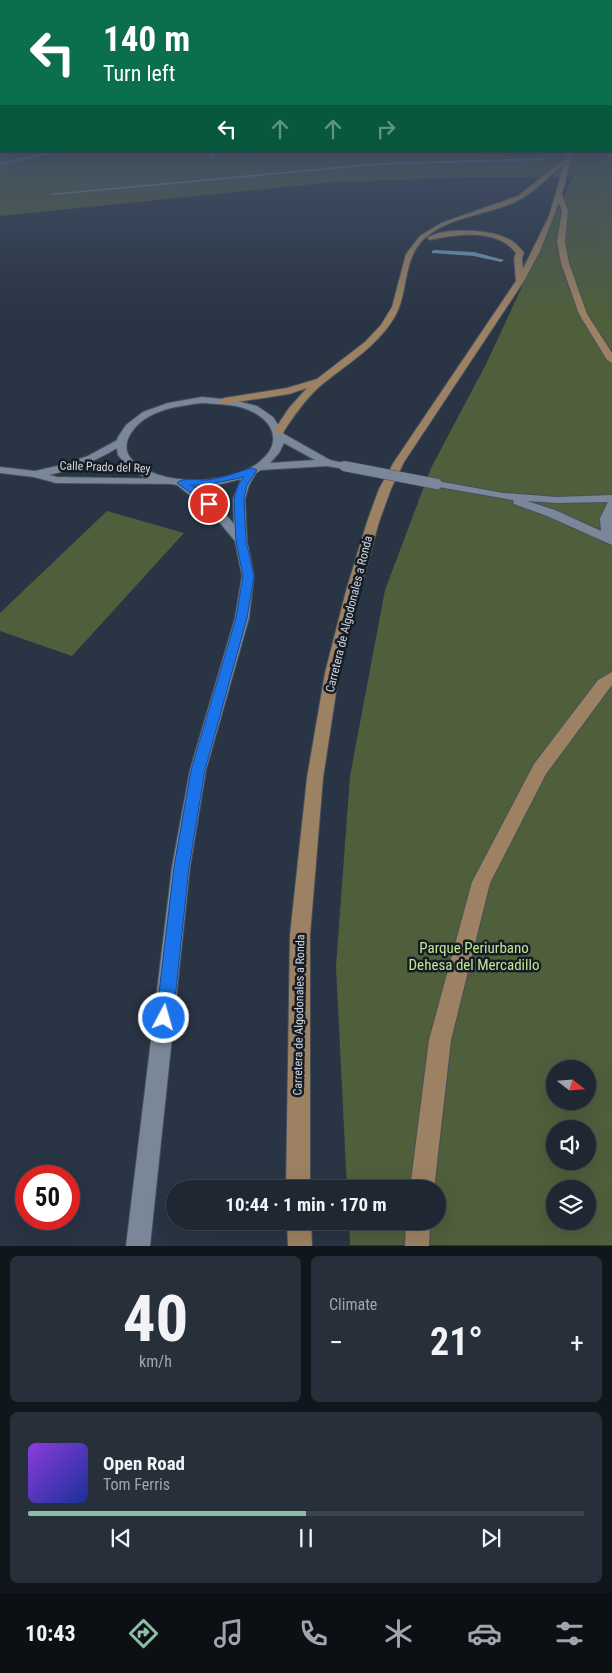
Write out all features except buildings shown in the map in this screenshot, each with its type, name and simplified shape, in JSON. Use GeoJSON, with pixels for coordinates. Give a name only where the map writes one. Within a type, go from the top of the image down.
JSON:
{"type":"FeatureCollection","features":[{"type":"Feature","properties":{"kind":"main road"},"geometry":{"type":"LineString","coordinates":[[138,1246],[181,867],[198,770],[242,618],[248,576],[241,541],[239,499],[243,485],[256,468],[274,452],[277,447],[279,434],[296,404],[321,380],[355,357],[378,336],[392,316],[400,299],[406,260],[420,239],[439,227],[513,199]]}},
{"type":"Feature","properties":{"kind":"main road","name":"Carretera de Algodonales a Ronda"},"geometry":{"type":"LineString","coordinates":[[298,1180],[300,935],[314,778],[332,673],[370,530],[385,489],[398,462],[520,281],[536,251],[557,199]]}},
{"type":"Feature","properties":{"kind":"main road"},"geometry":{"type":"LineString","coordinates":[[561,199],[565,211],[561,242],[565,264],[583,314],[612,360]]}},
{"type":"Feature","properties":{"kind":"main road"},"geometry":{"type":"LineString","coordinates":[[416,245],[430,238],[455,233],[499,238],[517,247],[520,253],[518,258],[520,281]]}},
{"type":"Feature","properties":{"kind":"main road"},"geometry":{"type":"LineString","coordinates":[[224,401],[289,391],[321,380]]}},
{"type":"Feature","properties":{"kind":"main road","name":"Calle Prado del Rey"},"geometry":{"type":"LineString","coordinates":[[35,474],[67,468],[96,458],[121,441],[127,428],[140,418],[158,409],[179,403],[202,400],[224,401],[244,405],[260,412],[272,421],[279,434],[327,463]]}},
{"type":"Feature","properties":{"kind":"main road"},"geometry":{"type":"LineString","coordinates":[[121,441],[122,455],[133,467],[151,477],[178,482],[206,482],[231,478],[256,468],[327,463],[502,496],[557,500],[612,498]]}},
{"type":"Feature","properties":{"kind":"main road","name":"Calle Prado del Rey"},"geometry":{"type":"LineString","coordinates":[[0,470],[35,474],[56,480],[178,482]]}},
{"type":"Feature","properties":{"kind":"main road"},"geometry":{"type":"LineString","coordinates":[[178,482],[199,494],[220,513],[241,541]]}},
{"type":"Feature","properties":{"kind":"main road"},"geometry":{"type":"LineString","coordinates":[[502,496],[551,513],[611,540]]}},
{"type":"Feature","properties":{"kind":"main road"},"geometry":{"type":"LineString","coordinates":[[611,540],[605,524],[608,510],[612,504]]}},
{"type":"Feature","properties":{"kind":"main road"},"geometry":{"type":"LineString","coordinates":[[423,1180],[440,1040],[481,882],[540,769],[603,684],[612,677]]}},
{"type":"Feature","properties":{"kind":"main road"},"geometry":{"type":"LineString","coordinates":[[299,1230],[300,1246]]}},
{"type":"Feature","properties":{"kind":"main road"},"geometry":{"type":"LineString","coordinates":[[417,1246],[418,1230]]}},
{"type":"Feature","properties":{"kind":"path"},"geometry":{"type":"LineString","coordinates":[[601,199],[603,248],[612,264]]}},
{"type":"Feature","properties":{"kind":"green space","name":"Parque Periurbano Dehesa del Mercadillo"},"geometry":{"type":"Polygon","coordinates":[[[0,199],[166,199],[0,216],[0,199]]]}},
{"type":"Feature","properties":{"kind":"green space","name":"Parque Periurbano Dehesa del Mercadillo"},"geometry":{"type":"Polygon","coordinates":[[[563,199],[612,199],[612,1245],[350,1245],[349,1230],[446,1230],[446,1180],[347,1180],[336,966],[350,776],[385,590],[431,468],[486,364],[563,199]]]}},
{"type":"Feature","properties":{"kind":"green space"},"geometry":{"type":"Polygon","coordinates":[[[107,511],[184,533],[72,656],[0,631],[0,613],[107,511]]]}},
{"type":"Feature","properties":{"kind":"waterway"},"geometry":{"type":"LineString","coordinates":[[434,252],[474,254],[501,260]]}},
{"type":"Feature","properties":{"kind":"route"},"geometry":{"type":"LineString","coordinates":[[164,1018],[181,867],[198,770],[242,618],[248,576],[241,541],[239,499],[243,485],[252,470],[231,478],[181,483],[199,494],[209,504]]}}]}
